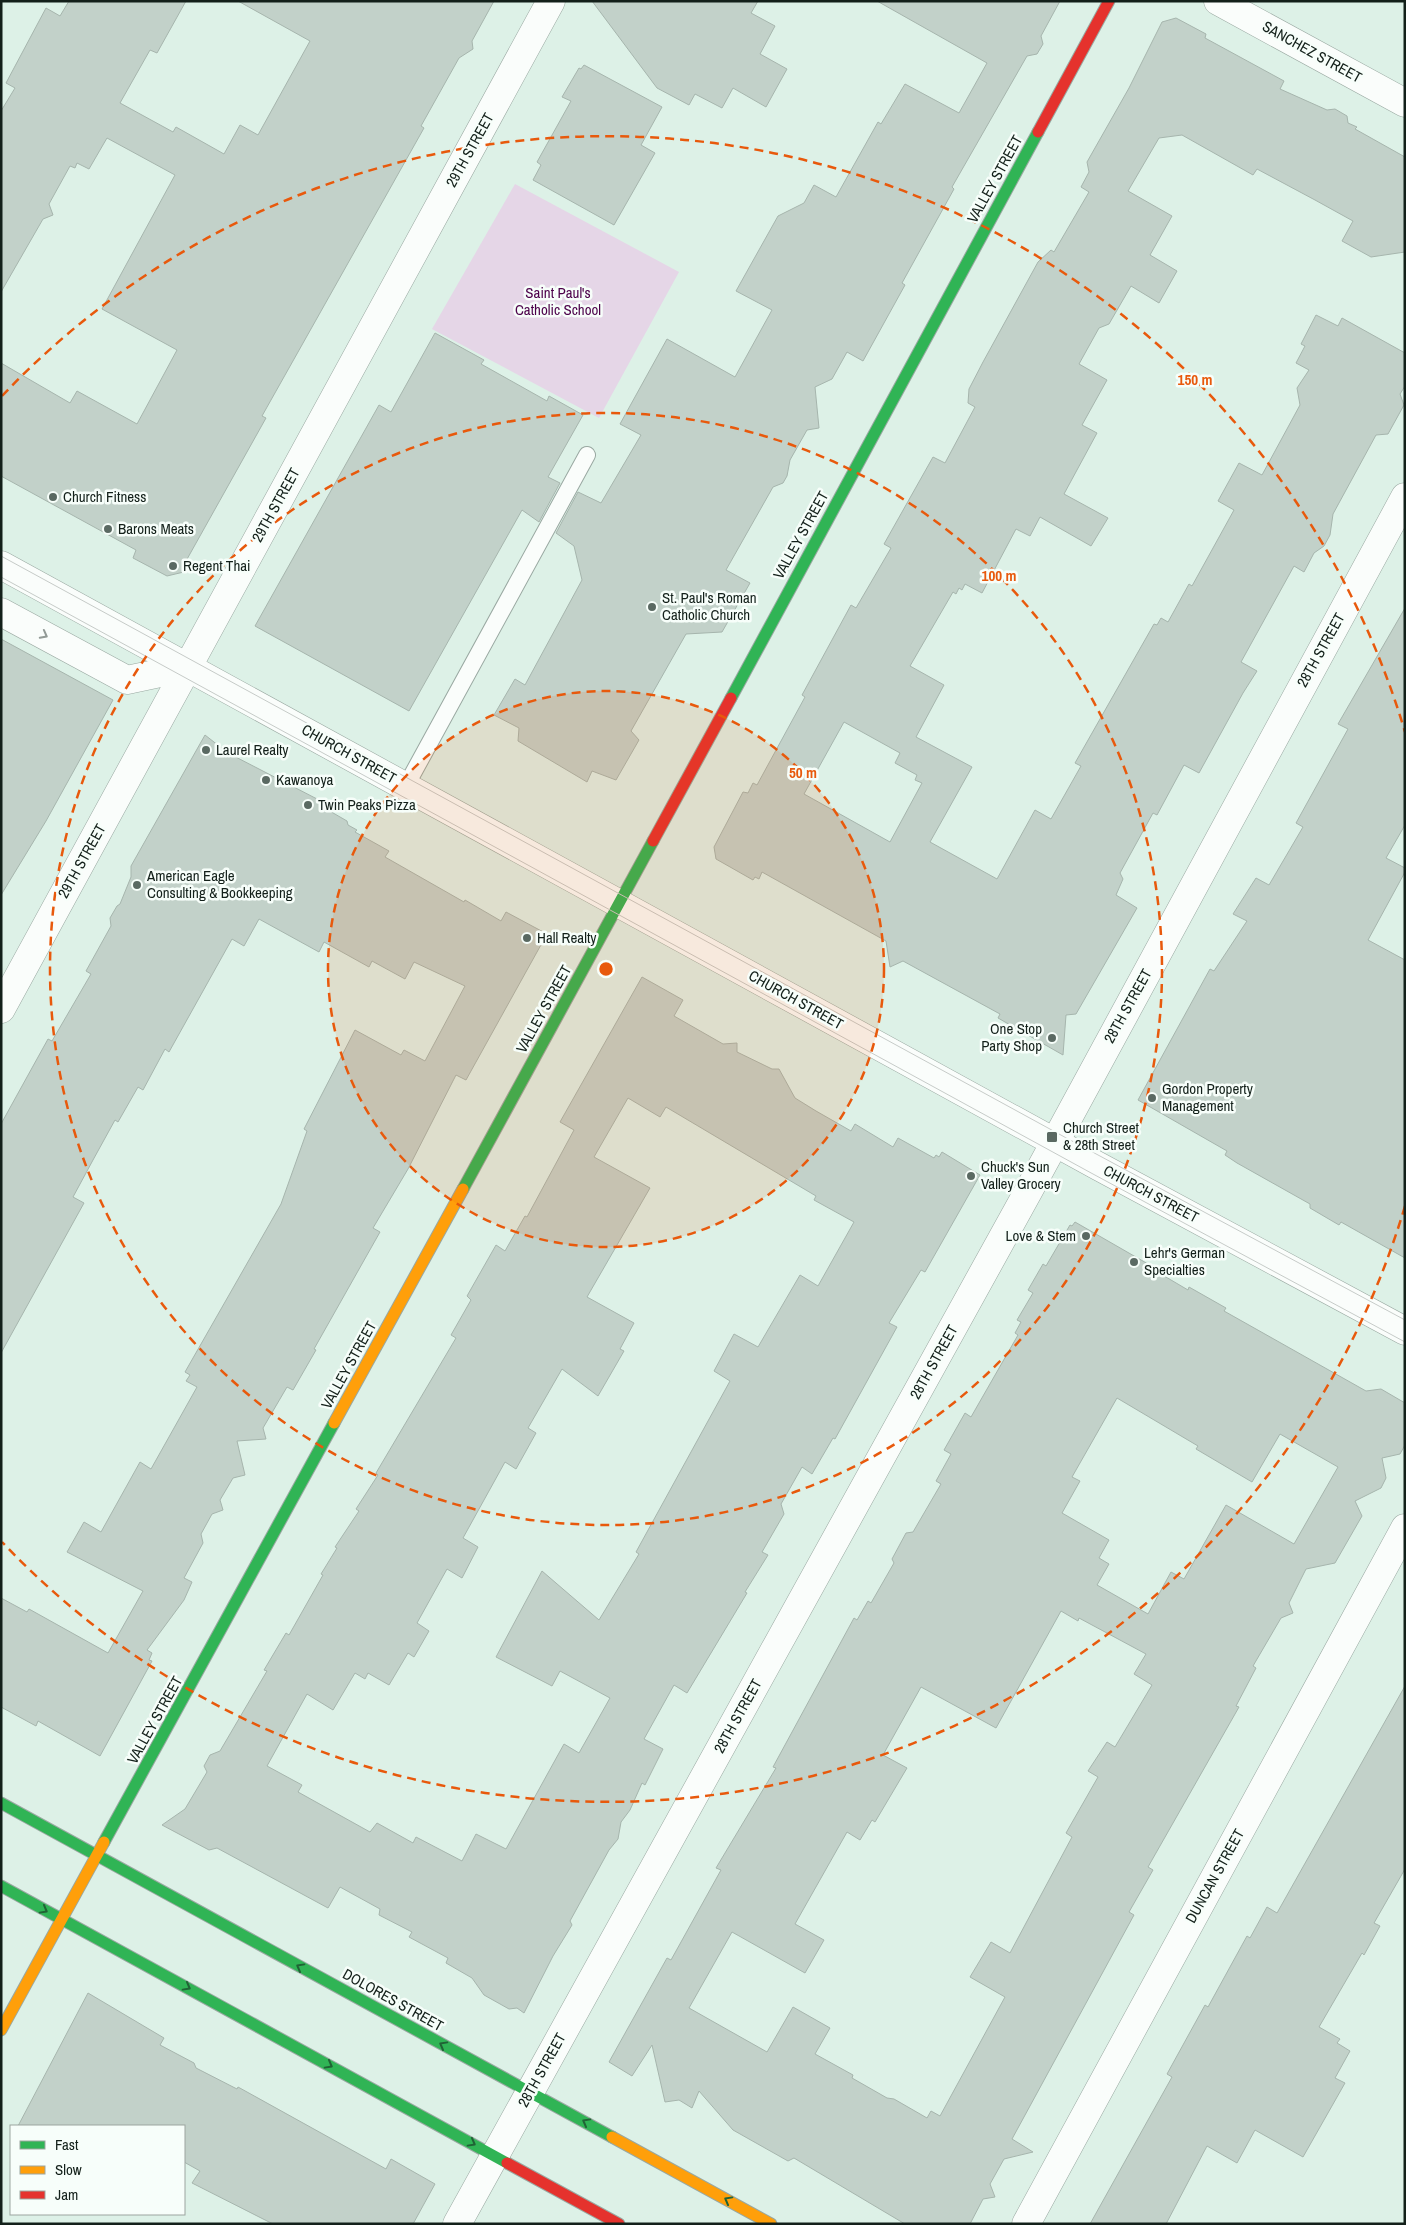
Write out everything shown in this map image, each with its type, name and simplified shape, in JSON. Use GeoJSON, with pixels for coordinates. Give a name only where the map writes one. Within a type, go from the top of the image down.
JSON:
{"type":"FeatureCollection","features":[{"type":"Feature","properties":{"kind":"street","name":"29TH STREET"},"geometry":{"type":"LineString","coordinates":[[1,1009],[551,1]]}},
{"type":"Feature","properties":{"kind":"street","name":"VALLEY STREET"},"geometry":{"type":"LineString","coordinates":[[1,2030],[1109,1]]}},
{"type":"Feature","properties":{"kind":"street","name":"SANCHEZ STREET"},"geometry":{"type":"LineString","coordinates":[[1218,1],[1405,103]]}},
{"type":"Feature","properties":{"kind":"street","name":"28TH STREET"},"geometry":{"type":"LineString","coordinates":[[457,2224],[1054,1142],[1405,497]]}},
{"type":"Feature","properties":{"kind":"street","name":"CHURCH STREET"},"geometry":{"type":"LineString","coordinates":[[1,565],[1054,1142],[1405,1330]]}},
{"type":"Feature","properties":{"kind":"street"},"geometry":{"type":"LineString","coordinates":[[1,612],[127,680],[188,667]]}},
{"type":"Feature","properties":{"kind":"street","name":"DUNCAN STREET"},"geometry":{"type":"LineString","coordinates":[[1026,2224],[1405,1528]]}},
{"type":"Feature","properties":{"kind":"street","name":"DOLORES STREET"},"geometry":{"type":"LineString","coordinates":[[1,1803],[771,2224]]}},
{"type":"Feature","properties":{"kind":"street"},"geometry":{"type":"LineString","coordinates":[[1,1886],[619,2224]]}},
{"type":"Feature","properties":{"kind":"lane"},"geometry":{"type":"LineString","coordinates":[[406,786],[587,455]]}},
{"type":"Feature","properties":{"kind":"green space","name":"Saint Paul's Catholic School"},"geometry":{"type":"Polygon","coordinates":[[[515,184],[679,272],[599,418],[432,329],[515,184]]]}},
{"type":"Feature","properties":{"kind":"building"},"geometry":{"type":"Polygon","coordinates":[[[69,1],[186,1],[157,53],[150,50],[120,103],[173,132],[176,127],[224,154],[240,125],[258,135],[310,41],[238,1],[494,1],[472,41],[473,49],[459,58],[421,126],[424,128],[262,416],[266,418],[186,561],[188,571],[167,576],[133,558],[136,550],[1,476],[1,363],[70,403],[77,391],[137,424],[177,350],[102,309],[175,175],[107,138],[89,169],[77,163],[75,168],[70,166],[49,204],[53,215],[43,219],[1,292],[1,111],[15,88],[6,83],[46,8],[60,16],[69,1]]]}},
{"type":"Feature","properties":{"kind":"building"},"geometry":{"type":"Polygon","coordinates":[[[592,1],[758,1],[751,13],[775,26],[760,54],[787,69],[766,107],[733,88],[722,108],[695,94],[689,105],[657,88],[592,1]]]}},
{"type":"Feature","properties":{"kind":"building"},"geometry":{"type":"Polygon","coordinates":[[[877,1],[1060,1],[1041,36],[1043,44],[1037,54],[1027,56],[952,187],[954,189],[902,283],[905,285],[863,361],[847,352],[832,379],[815,387],[819,428],[807,430],[790,460],[787,476],[783,483],[773,487],[726,570],[750,583],[722,632],[686,634],[631,731],[639,740],[616,780],[592,771],[587,782],[518,741],[519,728],[494,715],[515,679],[525,685],[582,580],[574,546],[556,533],[578,492],[601,503],[641,435],[620,424],[667,339],[735,377],[772,310],[736,291],[778,216],[804,203],[814,185],[836,197],[878,122],[881,124],[905,84],[959,113],[987,63],[877,1]]]}},
{"type":"Feature","properties":{"kind":"building"},"geometry":{"type":"Polygon","coordinates":[[[1176,18],[1206,34],[1205,38],[1284,81],[1280,89],[1327,110],[1335,109],[1347,116],[1348,123],[1357,127],[1355,129],[1405,157],[1405,252],[1371,257],[1342,241],[1353,221],[1257,169],[1253,175],[1182,135],[1159,138],[1128,191],[1172,216],[1150,255],[1177,271],[1159,303],[1131,286],[1109,324],[1099,328],[1079,364],[1107,380],[1082,425],[1097,433],[1064,494],[1108,518],[1091,546],[1040,517],[1030,536],[1016,529],[982,593],[965,584],[962,590],[959,588],[956,594],[953,592],[910,666],[944,685],[916,737],[972,767],[930,842],[997,879],[1035,810],[1051,819],[1081,766],[1075,763],[1154,624],[1157,625],[1161,618],[1168,622],[1189,584],[1192,586],[1234,510],[1218,501],[1239,463],[1262,475],[1300,405],[1297,388],[1309,370],[1296,363],[1305,346],[1301,344],[1316,315],[1338,326],[1342,318],[1405,353],[1405,386],[1400,394],[1404,405],[1388,434],[1376,435],[1333,514],[1330,535],[1324,546],[1314,553],[1304,572],[1294,566],[1241,662],[1257,671],[1199,773],[1184,765],[1157,815],[1153,813],[1120,873],[1123,879],[1116,895],[1137,908],[1076,1014],[1066,1015],[1063,1055],[998,1018],[1000,1014],[903,961],[890,967],[886,941],[762,872],[759,879],[755,877],[753,880],[716,859],[714,847],[743,792],[748,793],[753,783],[757,785],[805,697],[802,695],[851,605],[856,608],[891,548],[884,544],[933,457],[945,463],[975,407],[968,403],[969,389],[1038,262],[1051,250],[1054,252],[1089,192],[1081,187],[1089,172],[1087,162],[1129,88],[1162,22],[1176,18]],[[844,722],[804,794],[890,842],[922,783],[915,780],[917,775],[895,763],[900,753],[844,722]]]}},
{"type":"Feature","properties":{"kind":"building"},"geometry":{"type":"Polygon","coordinates":[[[584,65],[662,107],[641,145],[655,153],[614,225],[533,180],[541,165],[537,162],[571,101],[562,97],[579,68],[581,69],[584,65]]]}},
{"type":"Feature","properties":{"kind":"building"},"geometry":{"type":"Polygon","coordinates":[[[435,333],[484,360],[481,364],[547,401],[549,396],[583,415],[548,477],[560,483],[539,522],[522,510],[409,711],[255,626],[379,405],[391,412],[435,333]]]}},
{"type":"Feature","properties":{"kind":"building"},"geometry":{"type":"Polygon","coordinates":[[[1405,608],[1405,825],[1386,858],[1405,868],[1405,872],[1368,940],[1405,960],[1405,1258],[1341,1222],[1339,1225],[1310,1208],[1310,1204],[1225,1155],[1227,1151],[1138,1100],[1210,969],[1214,971],[1247,921],[1233,914],[1256,878],[1269,885],[1303,827],[1296,823],[1348,729],[1338,724],[1405,608]]]}},
{"type":"Feature","properties":{"kind":"building"},"geometry":{"type":"Polygon","coordinates":[[[1,639],[113,700],[46,821],[1,895],[1,639]]]}},
{"type":"Feature","properties":{"kind":"building"},"geometry":{"type":"Polygon","coordinates":[[[205,735],[228,753],[319,800],[321,806],[347,821],[348,825],[357,830],[355,832],[389,851],[385,857],[501,921],[506,912],[547,934],[466,1080],[456,1075],[408,1169],[373,1228],[380,1232],[314,1349],[316,1350],[293,1390],[287,1387],[263,1428],[266,1439],[237,1441],[245,1475],[233,1478],[220,1500],[223,1510],[212,1514],[201,1534],[203,1543],[184,1578],[192,1582],[184,1600],[147,1650],[152,1653],[149,1660],[152,1661],[100,1756],[38,1721],[36,1726],[1,1707],[1,1598],[27,1612],[29,1609],[108,1653],[143,1591],[67,1552],[84,1522],[101,1532],[140,1462],[151,1469],[197,1387],[186,1381],[190,1375],[185,1372],[281,1204],[307,1131],[304,1129],[355,1030],[401,1055],[404,1050],[425,1061],[465,986],[414,962],[405,979],[372,961],[369,967],[324,942],[319,952],[259,919],[244,946],[232,939],[169,1052],[165,1049],[143,1090],[138,1087],[118,1122],[115,1120],[73,1197],[84,1203],[1,1353],[1,1124],[48,1039],[52,1041],[91,974],[86,971],[111,926],[110,918],[120,904],[131,877],[131,866],[205,735]]]}},
{"type":"Feature","properties":{"kind":"building"},"geometry":{"type":"Polygon","coordinates":[[[642,977],[683,1000],[674,1016],[723,1044],[737,1043],[737,1052],[772,1069],[779,1069],[795,1098],[816,1111],[851,1131],[855,1124],[893,1147],[898,1138],[934,1158],[936,1155],[939,1157],[942,1152],[980,1175],[925,1272],[921,1270],[889,1323],[897,1327],[835,1439],[833,1438],[812,1474],[802,1467],[781,1504],[784,1514],[762,1552],[768,1555],[745,1592],[747,1593],[687,1693],[674,1685],[644,1739],[663,1749],[645,1785],[642,1783],[630,1810],[621,1822],[618,1839],[609,1850],[570,1921],[572,1925],[553,1956],[524,2013],[517,2008],[509,2009],[484,1995],[472,1978],[446,1963],[448,1958],[409,1937],[412,1932],[379,1915],[380,1909],[340,1887],[328,1908],[217,1848],[209,1850],[162,1825],[185,1809],[207,1772],[204,1766],[210,1755],[220,1751],[267,1671],[264,1670],[286,1633],[289,1635],[323,1575],[321,1574],[337,1548],[335,1547],[359,1511],[356,1509],[378,1475],[376,1473],[456,1338],[451,1335],[471,1300],[467,1296],[496,1245],[505,1251],[525,1216],[527,1217],[574,1130],[560,1122],[642,977]],[[628,1098],[594,1157],[650,1188],[587,1297],[634,1323],[620,1349],[624,1351],[598,1396],[562,1369],[528,1428],[536,1433],[516,1469],[505,1462],[463,1538],[478,1547],[462,1578],[447,1569],[417,1623],[429,1631],[414,1657],[408,1653],[389,1685],[368,1673],[365,1679],[355,1673],[333,1710],[307,1694],[267,1766],[302,1785],[298,1792],[370,1832],[377,1823],[413,1843],[416,1837],[462,1861],[476,1834],[506,1849],[564,1744],[579,1753],[610,1698],[560,1671],[552,1686],[496,1657],[542,1571],[599,1620],[639,1554],[636,1552],[730,1381],[714,1371],[734,1334],[758,1347],[800,1275],[818,1286],[854,1222],[814,1200],[816,1196],[666,1107],[660,1117],[628,1098]]]}},
{"type":"Feature","properties":{"kind":"building"},"geometry":{"type":"Polygon","coordinates":[[[1075,1222],[1148,1264],[1149,1267],[1188,1290],[1189,1287],[1226,1308],[1224,1311],[1366,1391],[1381,1389],[1405,1403],[1405,1445],[1400,1454],[1382,1458],[1386,1478],[1381,1488],[1355,1501],[1362,1516],[1335,1563],[1306,1569],[1289,1603],[1293,1613],[1281,1618],[1253,1666],[1256,1668],[1236,1706],[1239,1707],[1148,1867],[1153,1870],[1129,1912],[1134,1915],[1012,2139],[1033,2152],[1004,2159],[990,2184],[995,2197],[983,2199],[970,2224],[905,2224],[794,2158],[788,2161],[733,2130],[699,2091],[692,2108],[679,2100],[665,2102],[652,2045],[632,2076],[609,2062],[667,1958],[671,1960],[721,1870],[716,1868],[776,1768],[773,1767],[854,1618],[857,1620],[868,1601],[871,1603],[894,1563],[892,1559],[906,1533],[913,1532],[941,1484],[936,1481],[951,1454],[944,1450],[965,1413],[971,1417],[1018,1335],[1015,1333],[1021,1322],[1017,1320],[1033,1293],[1028,1290],[1043,1264],[1046,1266],[1070,1225],[1072,1226],[1075,1222]],[[1117,1398],[1072,1477],[1080,1481],[1062,1513],[1109,1540],[1099,1558],[1109,1564],[1097,1585],[1148,1614],[1171,1572],[1184,1579],[1226,1505],[1294,1544],[1338,1467],[1280,1434],[1252,1482],[1196,1449],[1198,1446],[1117,1398]],[[1061,1611],[996,1728],[921,1687],[883,1755],[907,1768],[875,1822],[872,1820],[860,1840],[847,1832],[795,1924],[824,1940],[805,1973],[732,1932],[689,2008],[767,2052],[793,2007],[830,2028],[815,2054],[853,2075],[852,2078],[887,2098],[894,2099],[927,2118],[931,2111],[940,2116],[1005,1997],[970,1977],[991,1942],[1010,1953],[1072,1837],[1066,1833],[1098,1777],[1088,1771],[1107,1742],[1115,1747],[1152,1685],[1134,1674],[1146,1654],[1079,1618],[1078,1621],[1061,1611]]]}},
{"type":"Feature","properties":{"kind":"building"},"geometry":{"type":"Polygon","coordinates":[[[1405,1686],[1405,1869],[1374,1923],[1380,1926],[1319,2027],[1340,2039],[1337,2043],[1350,2051],[1335,2078],[1345,2083],[1303,2157],[1255,2130],[1237,2163],[1207,2146],[1166,2224],[1090,2224],[1172,2077],[1167,2074],[1205,2005],[1208,2007],[1247,1936],[1250,1938],[1267,1907],[1277,1913],[1405,1686]]]}},
{"type":"Feature","properties":{"kind":"building"},"geometry":{"type":"Polygon","coordinates":[[[88,1993],[164,2038],[160,2045],[194,2063],[196,2068],[237,2089],[238,2087],[386,2169],[391,2159],[435,2184],[413,2224],[273,2224],[192,2183],[200,2171],[185,2163],[185,2125],[19,2125],[88,1993]]]}},
{"type":"Feature","properties":{"kind":"tram line"},"geometry":{"type":"LineString","coordinates":[[1,556],[1059,1134],[1405,1320]]}},
{"type":"Feature","properties":{"kind":"tram line"},"geometry":{"type":"LineString","coordinates":[[1,577],[1093,1174],[1405,1342]]}},
{"type":"Feature","properties":{"kind":"traffic: fast"},"geometry":{"type":"LineString","coordinates":[[731,698],[1038,132]]}},
{"type":"Feature","properties":{"kind":"traffic: fast"},"geometry":{"type":"LineString","coordinates":[[463,1189],[653,841]]}},
{"type":"Feature","properties":{"kind":"traffic: fast"},"geometry":{"type":"LineString","coordinates":[[104,1842],[334,1423]]}},
{"type":"Feature","properties":{"kind":"traffic: fast"},"geometry":{"type":"LineString","coordinates":[[1,1803],[612,2137]]}},
{"type":"Feature","properties":{"kind":"traffic: fast"},"geometry":{"type":"LineString","coordinates":[[1,1886],[507,2163]]}},
{"type":"Feature","properties":{"kind":"traffic: slow"},"geometry":{"type":"LineString","coordinates":[[334,1423],[463,1189]]}},
{"type":"Feature","properties":{"kind":"traffic: slow"},"geometry":{"type":"LineString","coordinates":[[1,2030],[104,1842]]}},
{"type":"Feature","properties":{"kind":"traffic: slow"},"geometry":{"type":"LineString","coordinates":[[612,2137],[771,2224]]}},
{"type":"Feature","properties":{"kind":"traffic: jam"},"geometry":{"type":"LineString","coordinates":[[1038,132],[1109,1]]}},
{"type":"Feature","properties":{"kind":"traffic: jam"},"geometry":{"type":"LineString","coordinates":[[653,841],[731,698]]}},
{"type":"Feature","properties":{"kind":"traffic: jam"},"geometry":{"type":"LineString","coordinates":[[507,2163],[619,2224]]}},
{"type":"Feature","properties":{"kind":"place","name":"Church Fitness"},"geometry":{"type":"Point","coordinates":[53,497]}},
{"type":"Feature","properties":{"kind":"place","name":"Barons Meats"},"geometry":{"type":"Point","coordinates":[108,529]}},
{"type":"Feature","properties":{"kind":"place","name":"Regent Thai"},"geometry":{"type":"Point","coordinates":[173,566]}},
{"type":"Feature","properties":{"kind":"place","name":"St. Paul's Roman Catholic Church"},"geometry":{"type":"Point","coordinates":[652,607]}},
{"type":"Feature","properties":{"kind":"place","name":"Laurel Realty"},"geometry":{"type":"Point","coordinates":[206,750]}},
{"type":"Feature","properties":{"kind":"place","name":"Kawanoya"},"geometry":{"type":"Point","coordinates":[266,780]}},
{"type":"Feature","properties":{"kind":"place","name":"Twin Peaks Pizza"},"geometry":{"type":"Point","coordinates":[308,805]}},
{"type":"Feature","properties":{"kind":"place","name":"American Eagle Consulting & Bookkeeping"},"geometry":{"type":"Point","coordinates":[137,885]}},
{"type":"Feature","properties":{"kind":"place","name":"Hall Realty"},"geometry":{"type":"Point","coordinates":[527,938]}},
{"type":"Feature","properties":{"kind":"place","name":"One Stop Party Shop"},"geometry":{"type":"Point","coordinates":[1052,1038]}},
{"type":"Feature","properties":{"kind":"place","name":"Gordon Property Management"},"geometry":{"type":"Point","coordinates":[1152,1098]}},
{"type":"Feature","properties":{"kind":"place","name":"Church Street & 28th Street"},"geometry":{"type":"Point","coordinates":[1052,1137]}},
{"type":"Feature","properties":{"kind":"place","name":"Chuck's Sun Valley Grocery"},"geometry":{"type":"Point","coordinates":[971,1176]}},
{"type":"Feature","properties":{"kind":"place","name":"Love & Stem"},"geometry":{"type":"Point","coordinates":[1086,1236]}},
{"type":"Feature","properties":{"kind":"place","name":"Lehr's German Specialties"},"geometry":{"type":"Point","coordinates":[1134,1262]}}]}
